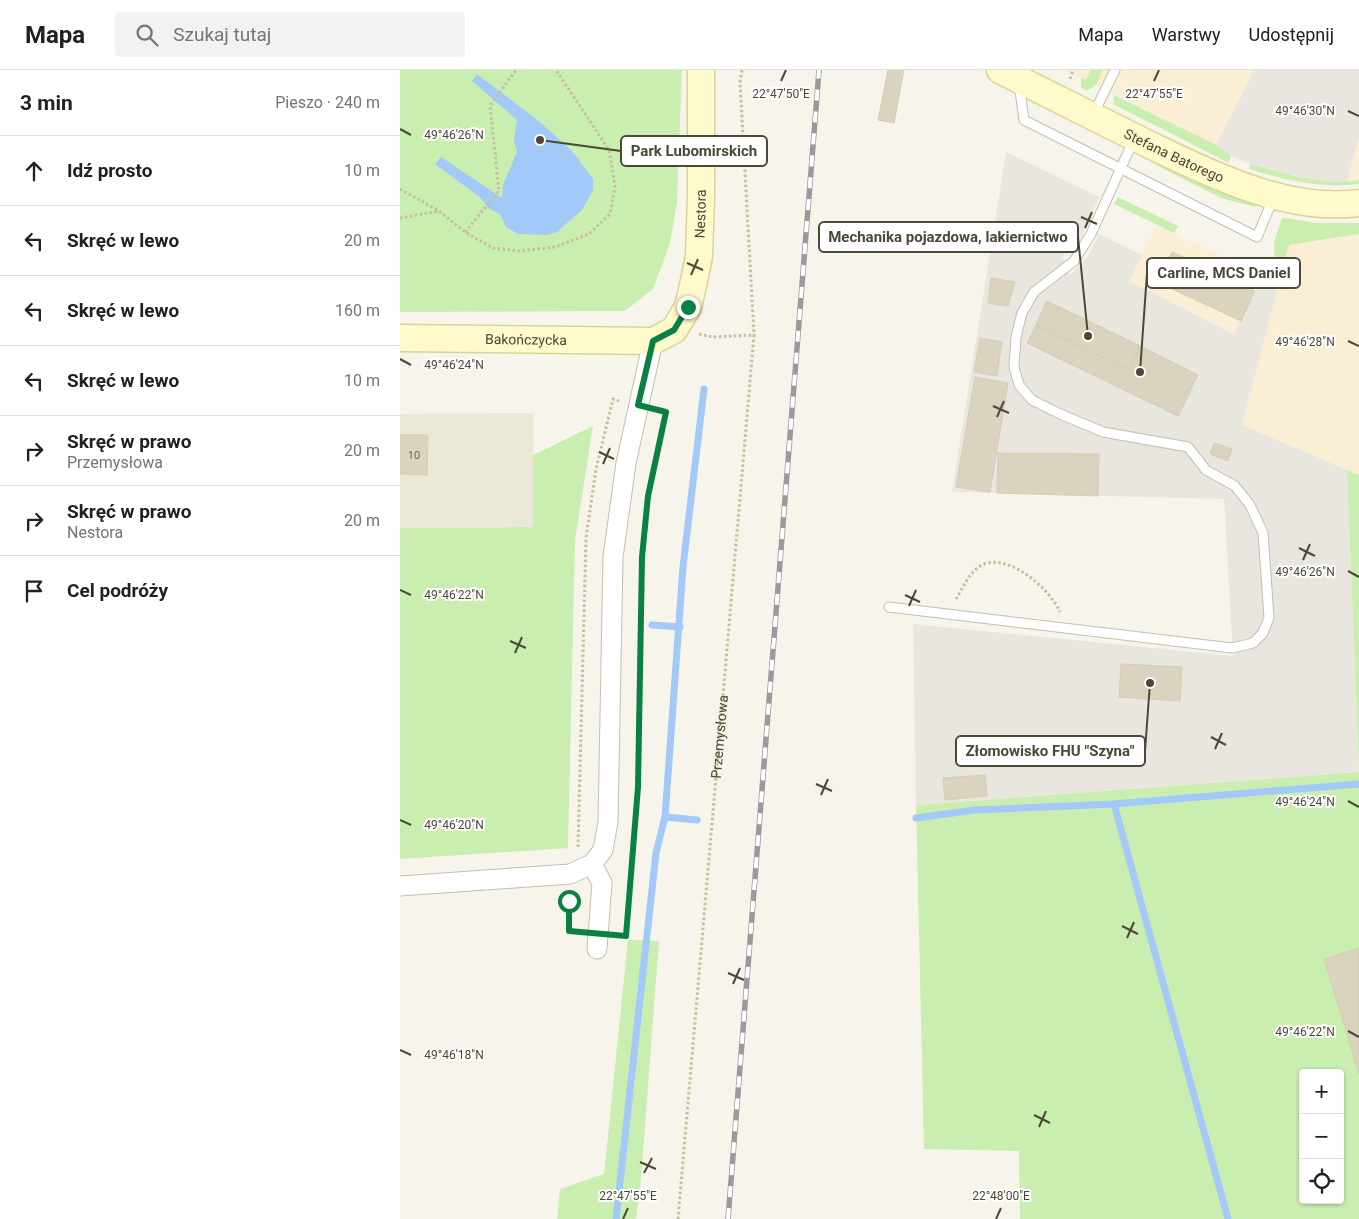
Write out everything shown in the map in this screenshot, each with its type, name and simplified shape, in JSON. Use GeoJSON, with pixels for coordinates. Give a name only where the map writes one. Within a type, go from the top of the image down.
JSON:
{"type":"FeatureCollection","features":[{"type":"Feature","properties":{"kind":"street","name":"Nestora"},"geometry":{"type":"LineString","coordinates":[[663,335],[688,307],[698,256],[701,196],[701,70]]}},
{"type":"Feature","properties":{"kind":"street","name":"Stefana Batorego"},"geometry":{"type":"LineString","coordinates":[[1009,74],[1224,181],[1274,196],[1326,204],[1359,203]]}},
{"type":"Feature","properties":{"kind":"street","name":"Bakończycka"},"geometry":{"type":"LineString","coordinates":[[400,338],[663,335]]}},
{"type":"Feature","properties":{"kind":"street"},"geometry":{"type":"LineString","coordinates":[[400,886],[570,874],[592,864],[603,850],[608,822],[614,557],[626,463],[638,405],[663,335]]}},
{"type":"Feature","properties":{"kind":"street"},"geometry":{"type":"LineString","coordinates":[[592,864],[602,883],[597,941]]}},
{"type":"Feature","properties":{"kind":"lane"},"geometry":{"type":"LineString","coordinates":[[1092,116],[1115,70]]}},
{"type":"Feature","properties":{"kind":"lane"},"geometry":{"type":"LineString","coordinates":[[1009,74],[1024,120],[1258,237],[1274,196]]}},
{"type":"Feature","properties":{"kind":"lane"},"geometry":{"type":"LineString","coordinates":[[890,607],[1232,648],[1253,643],[1263,633],[1268,618],[1263,533],[1250,506],[1235,486],[1206,470],[1188,448],[1104,432],[1058,414],[1032,400],[1019,385],[1014,367],[1016,337],[1022,313],[1034,292],[1074,261],[1091,234],[1135,138]]}},
{"type":"Feature","properties":{"kind":"path"},"geometry":{"type":"LineString","coordinates":[[465,232],[499,191],[490,106],[516,70]]}},
{"type":"Feature","properties":{"kind":"path"},"geometry":{"type":"LineString","coordinates":[[400,189],[438,211],[465,232],[493,248],[519,251],[555,247],[589,234],[610,214],[615,186],[608,150],[556,70]]}},
{"type":"Feature","properties":{"kind":"path","name":"Przemysłowa"},"geometry":{"type":"LineString","coordinates":[[678,1219],[754,336],[740,82],[742,70]]}},
{"type":"Feature","properties":{"kind":"path"},"geometry":{"type":"LineString","coordinates":[[400,218],[438,211]]}},
{"type":"Feature","properties":{"kind":"path"},"geometry":{"type":"LineString","coordinates":[[663,335],[754,336]]}},
{"type":"Feature","properties":{"kind":"path"},"geometry":{"type":"LineString","coordinates":[[553,894],[569,901],[569,931],[597,941],[626,936],[634,858],[638,787],[642,557],[650,487],[666,412],[613,399],[596,469],[586,538],[578,850]]}},
{"type":"Feature","properties":{"kind":"path"},"geometry":{"type":"LineString","coordinates":[[947,614],[970,576],[982,565],[996,562],[1015,568],[1036,582],[1057,606],[1067,629]]}},
{"type":"Feature","properties":{"kind":"shaded area"},"geometry":{"type":"Polygon","coordinates":[[[1065,70],[1254,70],[1216,145],[1065,70]]]}},
{"type":"Feature","properties":{"kind":"shaded area"},"geometry":{"type":"Polygon","coordinates":[[[1254,70],[1359,70],[1359,137],[1347,182],[1316,181],[1250,164],[1229,155],[1216,145],[1254,70]]]}},
{"type":"Feature","properties":{"kind":"shaded area"},"geometry":{"type":"Polygon","coordinates":[[[1359,137],[1359,180],[1347,182],[1359,137]]]}},
{"type":"Feature","properties":{"kind":"shaded area"},"geometry":{"type":"Polygon","coordinates":[[[1006,152],[1099,197],[1082,236],[1062,257],[1070,275],[1087,258],[1099,234],[1142,255],[1129,281],[1234,334],[1264,276],[1279,283],[1242,425],[1347,470],[1359,772],[916,805],[913,624],[1233,656],[1224,499],[952,492],[1006,152]]]}},
{"type":"Feature","properties":{"kind":"shaded area"},"geometry":{"type":"Polygon","coordinates":[[[1157,225],[1264,276],[1234,334],[1128,281],[1157,225]]]}},
{"type":"Feature","properties":{"kind":"shaded area"},"geometry":{"type":"Polygon","coordinates":[[[1359,234],[1359,768],[1347,470],[1241,426],[1288,245],[1359,234]]]}},
{"type":"Feature","properties":{"kind":"shaded area"},"geometry":{"type":"Polygon","coordinates":[[[533,413],[534,527],[400,528],[400,414],[533,413]]]}},
{"type":"Feature","properties":{"kind":"green space"},"geometry":{"type":"Polygon","coordinates":[[[400,70],[682,70],[677,202],[670,243],[653,289],[625,311],[400,312],[400,70]]]}},
{"type":"Feature","properties":{"kind":"green space"},"geometry":{"type":"Polygon","coordinates":[[[1091,70],[1103,70],[1096,85],[1087,91],[1081,88],[1081,78],[1086,80],[1091,70]]]}},
{"type":"Feature","properties":{"kind":"green space"},"geometry":{"type":"Polygon","coordinates":[[[1114,95],[1216,145],[1231,156],[1229,163],[1113,104],[1114,95]]]}},
{"type":"Feature","properties":{"kind":"green space"},"geometry":{"type":"Polygon","coordinates":[[[1157,160],[1223,192],[1256,202],[1255,207],[1221,198],[1156,165],[1157,160]]]}},
{"type":"Feature","properties":{"kind":"green space"},"geometry":{"type":"Polygon","coordinates":[[[1250,164],[1304,178],[1331,182],[1359,180],[1359,184],[1317,184],[1276,177],[1249,169],[1250,164]]]}},
{"type":"Feature","properties":{"kind":"green space"},"geometry":{"type":"Polygon","coordinates":[[[1118,197],[1178,226],[1174,233],[1114,204],[1118,197]]]}},
{"type":"Feature","properties":{"kind":"green space"},"geometry":{"type":"Polygon","coordinates":[[[1282,219],[1316,223],[1359,223],[1359,234],[1289,245],[1283,268],[1275,257],[1274,245],[1282,219]]]}},
{"type":"Feature","properties":{"kind":"green space"},"geometry":{"type":"Polygon","coordinates":[[[593,426],[575,541],[568,848],[400,859],[400,528],[533,527],[533,455],[593,426]]]}},
{"type":"Feature","properties":{"kind":"green space"},"geometry":{"type":"Polygon","coordinates":[[[1347,470],[1359,475],[1359,768],[1347,470]]]}},
{"type":"Feature","properties":{"kind":"green space"},"geometry":{"type":"Polygon","coordinates":[[[1359,772],[1359,948],[1324,959],[1359,1074],[1359,1219],[1020,1219],[1019,1151],[924,1149],[916,805],[1359,772]]]}},
{"type":"Feature","properties":{"kind":"green space"},"geometry":{"type":"Polygon","coordinates":[[[628,940],[659,941],[641,1179],[636,1219],[557,1219],[560,1189],[604,1174],[628,940]]]}},
{"type":"Feature","properties":{"kind":"water"},"geometry":{"type":"Polygon","coordinates":[[[477,74],[540,122],[573,152],[593,179],[593,190],[582,210],[557,232],[547,235],[518,234],[506,227],[500,214],[488,208],[481,198],[435,164],[441,157],[502,198],[503,185],[517,152],[514,140],[517,120],[472,81],[477,74]]]}},
{"type":"Feature","properties":{"kind":"building"},"geometry":{"type":"Polygon","coordinates":[[[888,70],[904,70],[894,123],[878,120],[888,70]]]}},
{"type":"Feature","properties":{"kind":"building"},"geometry":{"type":"Polygon","coordinates":[[[1172,252],[1255,291],[1241,321],[1157,282],[1172,252]]]}},
{"type":"Feature","properties":{"kind":"building"},"geometry":{"type":"Polygon","coordinates":[[[991,278],[1015,282],[1008,306],[988,303],[991,278]]]}},
{"type":"Feature","properties":{"kind":"building"},"geometry":{"type":"Polygon","coordinates":[[[1047,301],[1140,346],[1129,370],[1036,325],[1047,301]]]}},
{"type":"Feature","properties":{"kind":"building"},"geometry":{"type":"Polygon","coordinates":[[[1036,325],[1129,370],[1140,346],[1198,375],[1178,416],[1027,343],[1036,325]]]}},
{"type":"Feature","properties":{"kind":"building"},"geometry":{"type":"Polygon","coordinates":[[[980,338],[1002,342],[997,376],[974,372],[980,338]]]}},
{"type":"Feature","properties":{"kind":"building"},"geometry":{"type":"Polygon","coordinates":[[[975,377],[1008,383],[990,492],[956,487],[975,377]]]}},
{"type":"Feature","properties":{"kind":"building"},"geometry":{"type":"Polygon","coordinates":[[[400,435],[428,435],[427,475],[400,474],[400,435]]]}},
{"type":"Feature","properties":{"kind":"building"},"geometry":{"type":"Polygon","coordinates":[[[1214,443],[1232,449],[1228,461],[1210,454],[1214,443]]]}},
{"type":"Feature","properties":{"kind":"building"},"geometry":{"type":"Polygon","coordinates":[[[998,453],[1099,454],[1098,496],[997,493],[998,453]]]}},
{"type":"Feature","properties":{"kind":"building"},"geometry":{"type":"Polygon","coordinates":[[[1121,664],[1182,667],[1180,701],[1119,697],[1121,664]]]}},
{"type":"Feature","properties":{"kind":"building"},"geometry":{"type":"Polygon","coordinates":[[[985,775],[987,796],[945,800],[943,778],[985,775]]]}},
{"type":"Feature","properties":{"kind":"building"},"geometry":{"type":"Polygon","coordinates":[[[1359,948],[1359,1074],[1324,959],[1359,948]]]}},
{"type":"Feature","properties":{"kind":"waterway"},"geometry":{"type":"LineString","coordinates":[[665,817],[683,567],[704,389]]}},
{"type":"Feature","properties":{"kind":"waterway"},"geometry":{"type":"LineString","coordinates":[[652,625],[680,627]]}},
{"type":"Feature","properties":{"kind":"waterway"},"geometry":{"type":"LineString","coordinates":[[916,818],[975,810],[1114,804],[1359,784]]}},
{"type":"Feature","properties":{"kind":"waterway"},"geometry":{"type":"LineString","coordinates":[[1114,804],[1228,1219]]}},
{"type":"Feature","properties":{"kind":"waterway"},"geometry":{"type":"LineString","coordinates":[[616,1219],[656,853],[665,817],[697,820]]}},
{"type":"Feature","properties":{"kind":"railway"},"geometry":{"type":"LineString","coordinates":[[728,1219],[819,70]]}},
{"type":"Feature","properties":{"kind":"place","name":"Park Lubomirskich"},"geometry":{"type":"Point","coordinates":[540,140]}},
{"type":"Feature","properties":{"kind":"place","name":"Mechanika pojazdowa, lakiernictwo"},"geometry":{"type":"Point","coordinates":[1088,336]}},
{"type":"Feature","properties":{"kind":"place","name":"Carline, MCS Daniel"},"geometry":{"type":"Point","coordinates":[1140,372]}},
{"type":"Feature","properties":{"kind":"place","name":"Złomowisko FHU \"Szyna\""},"geometry":{"type":"Point","coordinates":[1150,683]}},
{"type":"Feature","properties":{"kind":"route"},"geometry":{"type":"LineString","coordinates":[[569,901],[569,931],[626,936],[634,858],[638,787],[642,557],[648,496],[666,412],[638,405],[653,341],[674,330],[688,307]]}}]}
